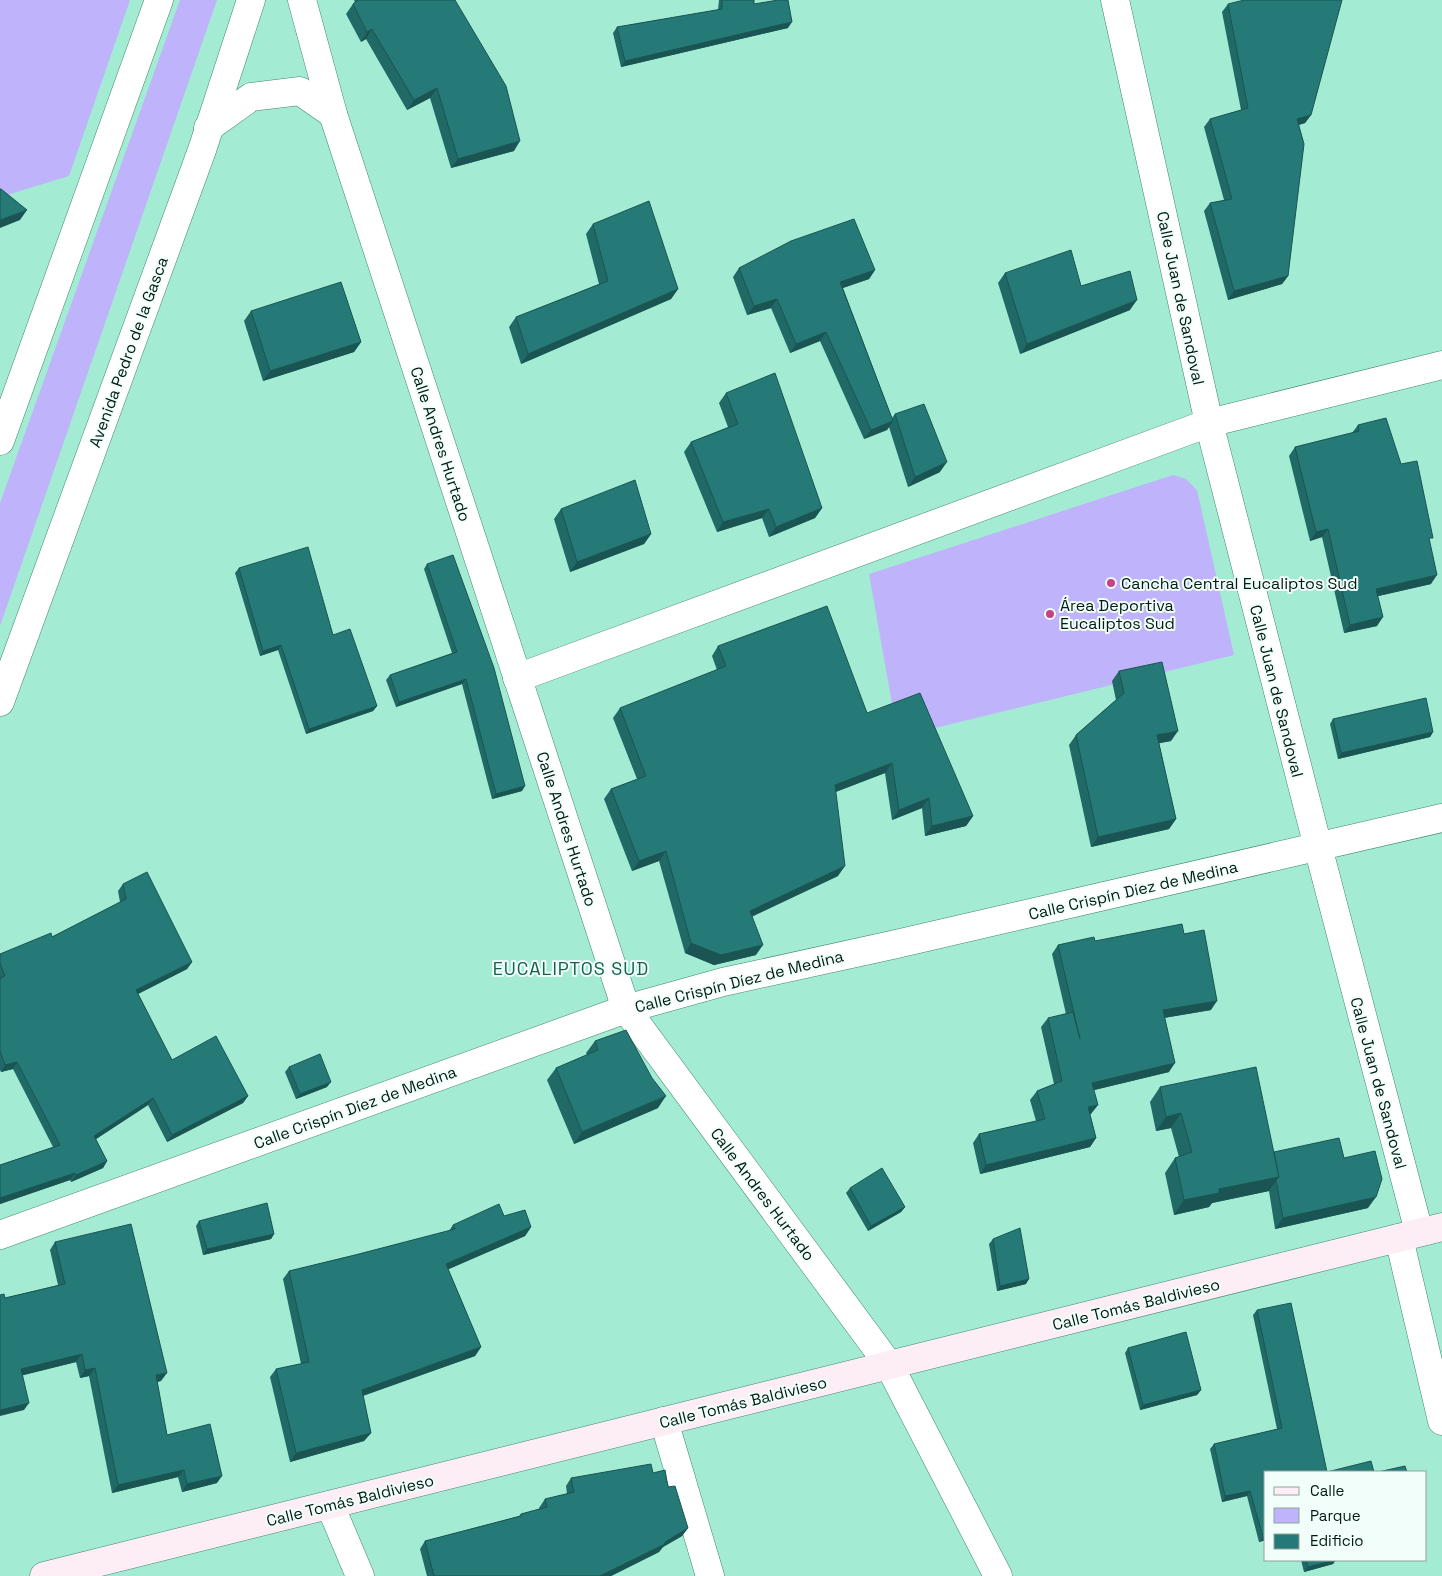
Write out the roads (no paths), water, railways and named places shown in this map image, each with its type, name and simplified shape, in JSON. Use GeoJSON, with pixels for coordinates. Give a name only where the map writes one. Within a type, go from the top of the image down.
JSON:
{"type":"FeatureCollection","features":[{"type":"Feature","properties":{"kind":"street"},"geometry":{"type":"LineString","coordinates":[[0,441],[159,0]]}},
{"type":"Feature","properties":{"kind":"street","name":"Avenida Pedro de la Gasca"},"geometry":{"type":"LineString","coordinates":[[0,702],[195,168],[251,0]]}},
{"type":"Feature","properties":{"kind":"street","name":"Calle Andres Hurtado"},"geometry":{"type":"LineString","coordinates":[[302,0],[333,114],[626,1009],[889,1365],[998,1576]]}},
{"type":"Feature","properties":{"kind":"street","name":"Calle Juan de Sandoval"},"geometry":{"type":"LineString","coordinates":[[1115,0],[1208,423],[1420,1232],[1442,1421]]}},
{"type":"Feature","properties":{"kind":"street"},"geometry":{"type":"LineString","coordinates":[[208,128],[251,97],[300,91],[333,114]]}},
{"type":"Feature","properties":{"kind":"street"},"geometry":{"type":"LineString","coordinates":[[517,678],[1208,423],[1442,365]]}},
{"type":"Feature","properties":{"kind":"street","name":"Calle Crispín Díez de Medina"},"geometry":{"type":"LineString","coordinates":[[0,1235],[626,1009],[723,982],[1318,848],[1442,818]]}},
{"type":"Feature","properties":{"kind":"street","name":"Calle Tomás Baldivieso"},"geometry":{"type":"LineString","coordinates":[[44,1576],[1420,1232]]}},
{"type":"Feature","properties":{"kind":"street"},"geometry":{"type":"LineString","coordinates":[[664,1421],[710,1576]]}},
{"type":"Feature","properties":{"kind":"street"},"geometry":{"type":"LineString","coordinates":[[330,1505],[360,1576]]}},
{"type":"Feature","properties":{"kind":"place","name":"Cancha Central Eucaliptos Sud"},"geometry":{"type":"Point","coordinates":[1111,583]}},
{"type":"Feature","properties":{"kind":"place","name":"Área Deportiva Eucaliptos Sud"},"geometry":{"type":"Point","coordinates":[1050,614]}},
{"type":"Feature","properties":{"kind":"district","name":"EUCALIPTOS SUD"},"geometry":{"type":"Point","coordinates":[571,969]}}]}
